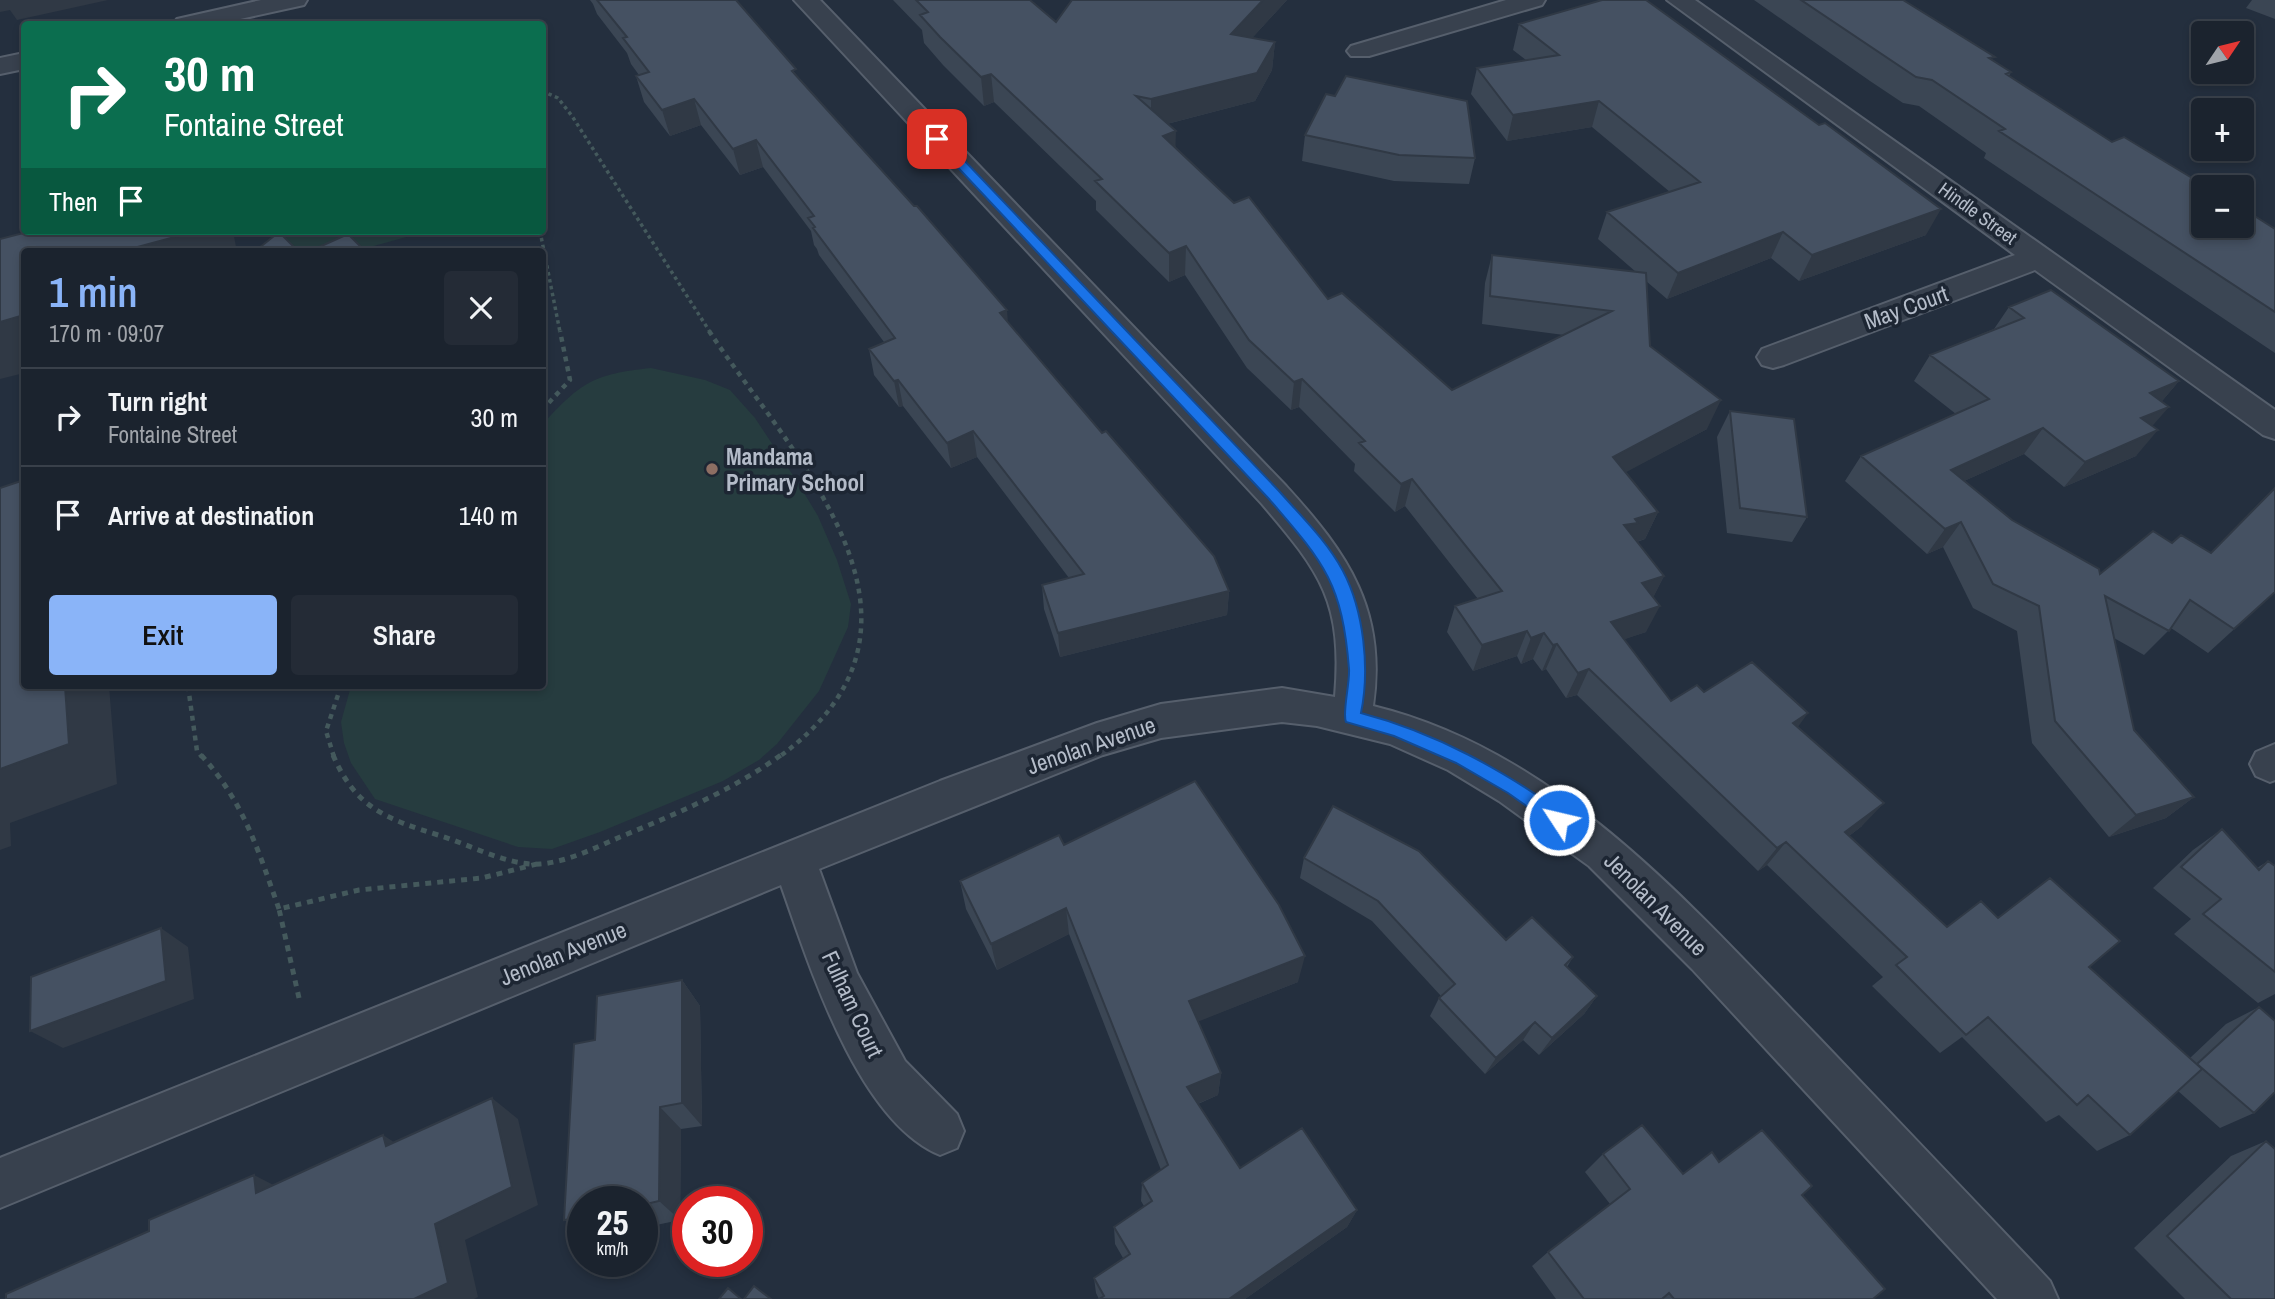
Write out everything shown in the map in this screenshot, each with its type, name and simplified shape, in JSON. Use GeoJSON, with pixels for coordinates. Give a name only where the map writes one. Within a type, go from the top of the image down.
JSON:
{"type":"FeatureCollection","features":[{"type":"Feature","properties":{"kind":"street"},"geometry":{"type":"LineString","coordinates":[[200,21],[295,0]]}},
{"type":"Feature","properties":{"kind":"street"},"geometry":{"type":"LineString","coordinates":[[806,0],[1274,495],[1316,544],[1336,573],[1345,594],[1354,642],[1358,686],[1352,717]]}},
{"type":"Feature","properties":{"kind":"street"},"geometry":{"type":"LineString","coordinates":[[1360,51],[1533,0]]}},
{"type":"Feature","properties":{"kind":"street","name":"Hindle Street"},"geometry":{"type":"LineString","coordinates":[[1679,0],[2275,427]]}},
{"type":"Feature","properties":{"kind":"street"},"geometry":{"type":"LineString","coordinates":[[0,66],[21,62]]}},
{"type":"Feature","properties":{"kind":"street","name":"May Court"},"geometry":{"type":"LineString","coordinates":[[1773,356],[2040,257]]}},
{"type":"Feature","properties":{"kind":"street","name":"Jenolan Avenue"},"geometry":{"type":"LineString","coordinates":[[0,1183],[794,859],[1084,745],[1161,721],[1282,705],[1317,709],[1398,729],[1462,758],[1514,788],[1604,852],[1708,954],[2032,1299]]}},
{"type":"Feature","properties":{"kind":"street","name":"Fulham Court"},"geometry":{"type":"LineString","coordinates":[[794,859],[838,982],[888,1078],[940,1132]]}},
{"type":"Feature","properties":{"kind":"path"},"geometry":{"type":"LineString","coordinates":[[279,909],[359,890],[482,878],[595,847],[672,817],[737,787],[778,760],[811,729],[843,691],[855,662],[862,621],[862,592],[855,560],[820,494],[609,178],[577,123],[558,98],[546,93]]}},
{"type":"Feature","properties":{"kind":"path"},"geometry":{"type":"LineString","coordinates":[[546,261],[570,380],[546,406]]}},
{"type":"Feature","properties":{"kind":"path"},"geometry":{"type":"LineString","coordinates":[[188,689],[197,751],[220,776],[247,818],[279,909],[299,998]]}},
{"type":"Feature","properties":{"kind":"path"},"geometry":{"type":"LineString","coordinates":[[340,689],[326,732],[352,796],[370,810],[391,818],[538,864]]}},
{"type":"Feature","properties":{"kind":"green space"},"geometry":{"type":"Polygon","coordinates":[[[280,235],[414,235],[366,248],[283,248],[280,235]]]}},
{"type":"Feature","properties":{"kind":"green space"},"geometry":{"type":"Polygon","coordinates":[[[651,368],[705,380],[730,390],[755,418],[818,516],[837,560],[851,604],[848,627],[819,691],[777,744],[759,760],[723,781],[552,849],[518,847],[375,799],[351,763],[344,743],[341,722],[350,689],[546,689],[546,421],[568,398],[590,382],[632,370],[651,368]]]}},
{"type":"Feature","properties":{"kind":"building"},"geometry":{"type":"Polygon","coordinates":[[[597,0],[736,0],[796,69],[792,71],[914,206],[917,206],[1007,310],[1000,313],[1102,433],[1106,431],[1214,556],[1229,591],[1058,633],[1042,585],[1084,574],[973,431],[947,443],[898,380],[894,381],[869,349],[895,338],[813,228],[815,227],[808,218],[814,216],[756,140],[733,149],[694,99],[662,110],[636,76],[649,72],[623,38],[627,37],[597,0]]]}},
{"type":"Feature","properties":{"kind":"building"},"geometry":{"type":"Polygon","coordinates":[[[916,0],[1030,0],[1056,22],[1072,0],[1263,0],[1231,34],[1275,42],[1257,73],[1151,99],[1136,96],[1176,131],[1163,136],[1234,203],[1249,197],[1328,299],[1342,293],[1452,390],[1612,311],[1490,296],[1492,255],[1646,273],[1650,346],[1721,400],[1613,457],[1658,512],[1635,519],[1638,523],[1624,525],[1664,576],[1642,583],[1660,606],[1611,622],[1671,701],[1697,685],[1704,692],[1752,662],[1808,713],[1793,723],[1884,803],[1845,832],[1947,927],[1981,901],[1998,918],[2050,878],[2120,941],[2089,967],[2202,1069],[2130,1135],[2088,1095],[2077,1105],[1988,1017],[1966,1035],[1896,965],[1907,957],[1786,842],[1777,848],[1589,669],[1578,673],[1557,644],[1553,645],[1544,633],[1531,638],[1527,631],[1482,645],[1455,606],[1502,591],[1412,479],[1401,484],[1359,443],[1365,441],[1302,379],[1294,382],[1249,340],[1186,246],[1169,253],[1095,181],[1102,179],[991,74],[981,77],[940,37],[920,15],[928,12],[916,0]]]}},
{"type":"Feature","properties":{"kind":"building"},"geometry":{"type":"Polygon","coordinates":[[[1602,0],[1646,0],[1819,125],[1825,123],[1941,209],[1812,255],[1783,232],[1678,273],[1607,212],[1700,182],[1599,101],[1513,115],[1477,68],[1559,55],[1519,24],[1602,0]]]}},
{"type":"Feature","properties":{"kind":"building"},"geometry":{"type":"Polygon","coordinates":[[[1801,0],[1903,0],[1995,57],[1989,58],[2011,72],[2006,74],[2112,142],[2124,137],[2191,177],[2191,238],[2254,238],[2254,216],[2275,229],[2275,312],[1999,131],[2005,129],[1932,80],[1916,77],[1801,0]]]}},
{"type":"Feature","properties":{"kind":"building"},"geometry":{"type":"Polygon","coordinates":[[[1346,76],[1467,101],[1475,158],[1399,155],[1305,135],[1326,94],[1335,96],[1346,76]]]}},
{"type":"Feature","properties":{"kind":"building"},"geometry":{"type":"Polygon","coordinates":[[[21,234],[182,235],[134,248],[21,248],[21,316],[0,322],[0,239],[21,234]]]}},
{"type":"Feature","properties":{"kind":"building"},"geometry":{"type":"Polygon","coordinates":[[[275,235],[282,235],[295,248],[259,248],[275,235]]]}},
{"type":"Feature","properties":{"kind":"building"},"geometry":{"type":"Polygon","coordinates":[[[349,235],[362,248],[317,248],[349,235]]]}},
{"type":"Feature","properties":{"kind":"building"},"geometry":{"type":"Polygon","coordinates":[[[2051,290],[2179,381],[2150,393],[2169,407],[2141,418],[2158,430],[2085,462],[2043,428],[1951,470],[2012,520],[2099,569],[2100,574],[2153,531],[2172,543],[2181,535],[2211,553],[2275,488],[2275,592],[2234,629],[2190,600],[2169,631],[2105,596],[2134,730],[2194,797],[2136,815],[2055,721],[2039,606],[1993,584],[1961,522],[1945,529],[1861,456],[1989,399],[1930,355],[2024,318],[2009,307],[2051,290]]]}},
{"type":"Feature","properties":{"kind":"building"},"geometry":{"type":"Polygon","coordinates":[[[1730,411],[1794,419],[1807,517],[1740,508],[1730,411]]]}},
{"type":"Feature","properties":{"kind":"building"},"geometry":{"type":"Polygon","coordinates":[[[21,481],[21,689],[65,689],[69,744],[0,769],[0,488],[21,481]]]}},
{"type":"Feature","properties":{"kind":"building"},"geometry":{"type":"Polygon","coordinates":[[[1195,781],[1279,905],[1305,956],[1189,1001],[1221,1073],[1187,1087],[1240,1168],[1302,1128],[1357,1210],[1229,1299],[1099,1299],[1104,1296],[1094,1278],[1130,1254],[1114,1227],[1152,1201],[1142,1183],[1168,1165],[1066,908],[991,944],[960,881],[1059,835],[1064,845],[1195,781]]]}},
{"type":"Feature","properties":{"kind":"building"},"geometry":{"type":"Polygon","coordinates":[[[1333,806],[1419,851],[1506,940],[1532,917],[1573,957],[1565,965],[1597,996],[1552,1038],[1535,1022],[1496,1058],[1439,998],[1455,984],[1378,901],[1304,858],[1333,806]]]}},
{"type":"Feature","properties":{"kind":"building"},"geometry":{"type":"Polygon","coordinates":[[[2222,829],[2259,870],[2268,861],[2275,866],[2275,972],[2203,914],[2221,899],[2181,867],[2222,829]]]}},
{"type":"Feature","properties":{"kind":"building"},"geometry":{"type":"Polygon","coordinates":[[[161,928],[166,981],[30,1031],[31,977],[161,928]]]}},
{"type":"Feature","properties":{"kind":"building"},"geometry":{"type":"Polygon","coordinates":[[[682,980],[682,1103],[660,1107],[659,1201],[658,1186],[567,1186],[567,1220],[564,1220],[574,1044],[595,1040],[597,996],[682,980]]]}},
{"type":"Feature","properties":{"kind":"building"},"geometry":{"type":"Polygon","coordinates":[[[2259,1007],[2275,1021],[2275,1092],[2254,1113],[2197,1064],[2259,1007]]]}},
{"type":"Feature","properties":{"kind":"building"},"geometry":{"type":"Polygon","coordinates":[[[492,1098],[512,1187],[435,1224],[448,1283],[414,1299],[6,1299],[6,1294],[149,1231],[149,1220],[254,1175],[256,1193],[383,1135],[386,1146],[492,1098]]]}},
{"type":"Feature","properties":{"kind":"building"},"geometry":{"type":"Polygon","coordinates":[[[1642,1125],[1683,1174],[1712,1152],[1719,1162],[1762,1130],[1812,1186],[1802,1195],[1885,1289],[1873,1299],[1674,1299],[1669,1293],[1662,1299],[1584,1299],[1548,1252],[1630,1189],[1603,1154],[1642,1125]]]}},
{"type":"Feature","properties":{"kind":"building"},"geometry":{"type":"Polygon","coordinates":[[[2266,1141],[2275,1149],[2275,1299],[2231,1299],[2167,1236],[2266,1141]]]}},
{"type":"Feature","properties":{"kind":"building"},"geometry":{"type":"Polygon","coordinates":[[[754,1286],[771,1299],[744,1299],[754,1286]]]}},
{"type":"Feature","properties":{"kind":"building"},"geometry":{"type":"Polygon","coordinates":[[[728,1288],[741,1299],[719,1299],[728,1288]]]}},
{"type":"Feature","properties":{"kind":"place","name":"Mandama Primary School"},"geometry":{"type":"Point","coordinates":[712,469]}},
{"type":"Feature","properties":{"kind":"route"},"geometry":{"type":"LineString","coordinates":[[937,139],[1274,495],[1316,544],[1336,573],[1345,594],[1354,642],[1358,686],[1352,717],[1398,729],[1462,758],[1514,788],[1559,820]]}}]}
